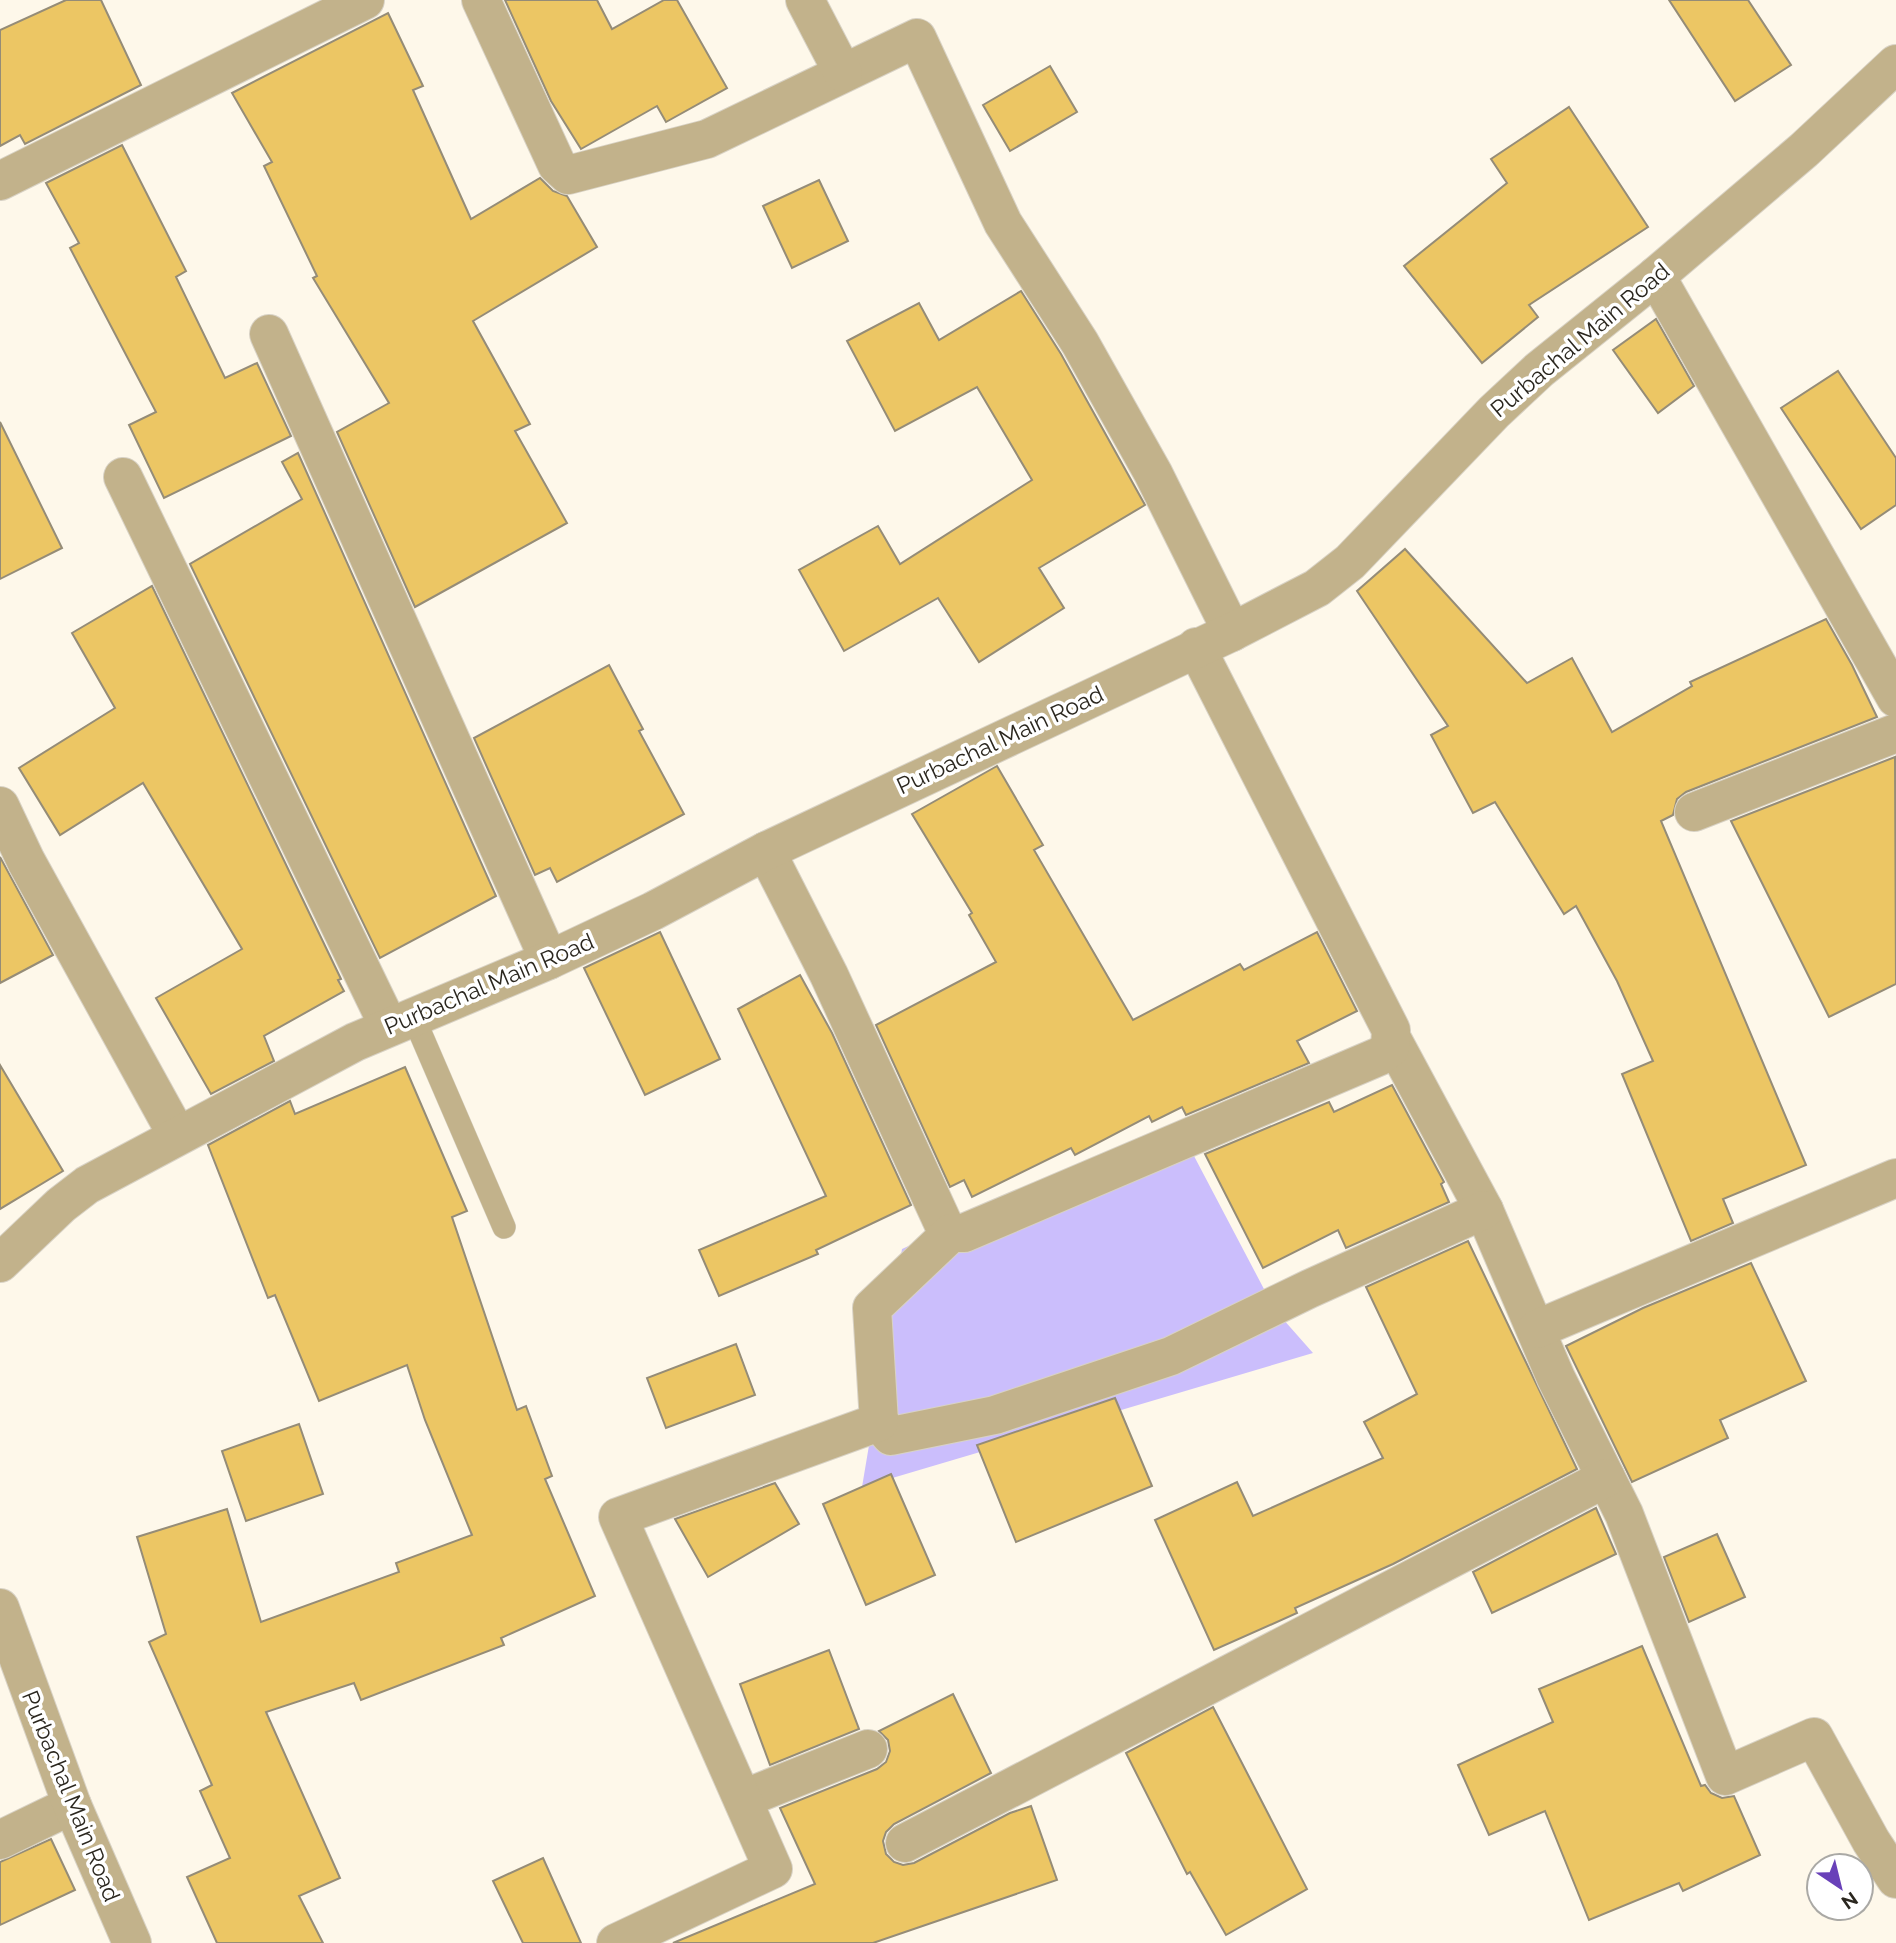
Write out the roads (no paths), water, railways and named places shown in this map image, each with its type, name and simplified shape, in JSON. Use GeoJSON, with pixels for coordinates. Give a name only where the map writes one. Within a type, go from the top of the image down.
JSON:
{"type":"FeatureCollection","features":[{"type":"Feature","properties":{"kind":"street"},"geometry":{"type":"LineString","coordinates":[[0,181],[365,0]]}},
{"type":"Feature","properties":{"kind":"street"},"geometry":{"type":"LineString","coordinates":[[481,0],[557,165],[568,175],[707,139],[917,38],[1003,223],[1080,343],[1146,461],[1232,632]]}},
{"type":"Feature","properties":{"kind":"street"},"geometry":{"type":"LineString","coordinates":[[805,0],[843,73]]}},
{"type":"Feature","properties":{"kind":"street","name":"Purbachal Main Road"},"geometry":{"type":"LineString","coordinates":[[0,1264],[74,1195],[177,1135],[401,1022],[549,960],[687,894],[766,851],[1232,632],[1317,588],[1350,562],[1493,412],[1539,370],[1656,276],[1804,150],[1896,64]]}},
{"type":"Feature","properties":{"kind":"street"},"geometry":{"type":"LineString","coordinates":[[1656,276],[1896,698]]}},
{"type":"Feature","properties":{"kind":"street"},"geometry":{"type":"LineString","coordinates":[[269,334],[549,960]]}},
{"type":"Feature","properties":{"kind":"street"},"geometry":{"type":"LineString","coordinates":[[123,477],[401,1022]]}},
{"type":"Feature","properties":{"kind":"street"},"geometry":{"type":"LineString","coordinates":[[1196,647],[1391,1030],[1390,1048],[1380,1056],[964,1233],[951,1233],[872,1308],[879,1422],[891,1436],[995,1415],[1171,1356],[1309,1289],[1484,1210]]}},
{"type":"Feature","properties":{"kind":"street"},"geometry":{"type":"LineString","coordinates":[[1694,813],[1896,733]]}},
{"type":"Feature","properties":{"kind":"street"},"geometry":{"type":"LineString","coordinates":[[0,806],[26,861],[177,1135]]}},
{"type":"Feature","properties":{"kind":"street"},"geometry":{"type":"LineString","coordinates":[[766,851],[829,975],[943,1223],[951,1233]]}},
{"type":"Feature","properties":{"kind":"street"},"geometry":{"type":"LineString","coordinates":[[1392,1040],[1484,1210],[1556,1378],[1624,1514],[1725,1776],[1814,1737],[1871,1841],[1896,1879]]}},
{"type":"Feature","properties":{"kind":"street"},"geometry":{"type":"LineString","coordinates":[[1537,1329],[1896,1178]]}},
{"type":"Feature","properties":{"kind":"street"},"geometry":{"type":"LineString","coordinates":[[616,1943],[773,1869],[618,1517],[879,1422]]}},
{"type":"Feature","properties":{"kind":"street"},"geometry":{"type":"LineString","coordinates":[[905,1843],[1606,1479]]}},
{"type":"Feature","properties":{"kind":"street","name":"Purbachal Main Road"},"geometry":{"type":"LineString","coordinates":[[0,1608],[72,1805],[132,1943]]}},
{"type":"Feature","properties":{"kind":"street"},"geometry":{"type":"LineString","coordinates":[[743,1799],[868,1749]]}},
{"type":"Feature","properties":{"kind":"street"},"geometry":{"type":"LineString","coordinates":[[0,1840],[72,1805]]}},
{"type":"Feature","properties":{"kind":"lane"},"geometry":{"type":"LineString","coordinates":[[401,1022],[504,1227]]}}]}
